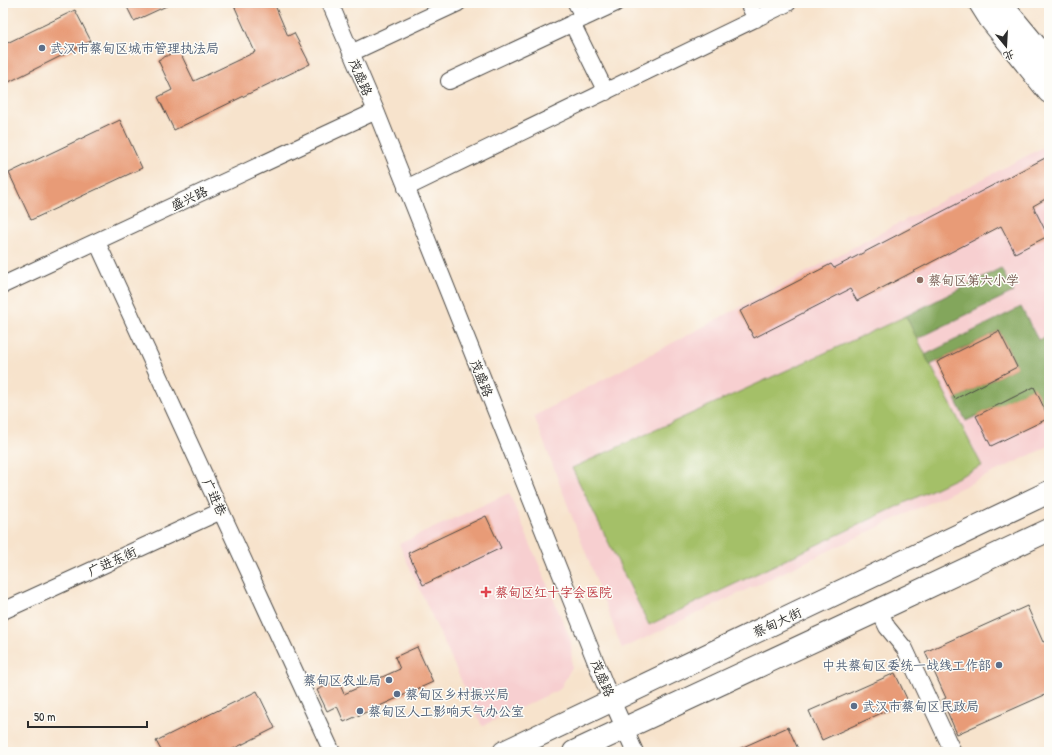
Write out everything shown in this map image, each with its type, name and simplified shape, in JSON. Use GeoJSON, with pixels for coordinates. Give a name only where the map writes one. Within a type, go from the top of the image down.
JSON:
{"type":"FeatureCollection","features":[{"type":"Feature","properties":{"kind":"main road"},"geometry":{"type":"LineString","coordinates":[[998,7],[1049,62]]}},
{"type":"Feature","properties":{"kind":"main road"},"geometry":{"type":"LineString","coordinates":[[998,7],[1049,92]]}},
{"type":"Feature","properties":{"kind":"main road","name":"蔡甸大街"},"geometry":{"type":"LineString","coordinates":[[504,752],[1049,492]]}},
{"type":"Feature","properties":{"kind":"main road"},"geometry":{"type":"LineString","coordinates":[[574,752],[1049,530]]}},
{"type":"Feature","properties":{"kind":"street","name":"茂盛路"},"geometry":{"type":"LineString","coordinates":[[330,3],[376,111],[605,685],[636,752]]}},
{"type":"Feature","properties":{"kind":"street"},"geometry":{"type":"LineString","coordinates":[[351,52],[458,3]]}},
{"type":"Feature","properties":{"kind":"street"},"geometry":{"type":"LineString","coordinates":[[576,3],[578,21],[606,92]]}},
{"type":"Feature","properties":{"kind":"street"},"geometry":{"type":"LineString","coordinates":[[449,81],[616,3]]}},
{"type":"Feature","properties":{"kind":"street"},"geometry":{"type":"LineString","coordinates":[[748,3],[756,18]]}},
{"type":"Feature","properties":{"kind":"street"},"geometry":{"type":"LineString","coordinates":[[406,188],[788,3]]}},
{"type":"Feature","properties":{"kind":"street","name":"盛兴路"},"geometry":{"type":"LineString","coordinates":[[3,286],[376,111]]}},
{"type":"Feature","properties":{"kind":"street","name":"广进巷"},"geometry":{"type":"LineString","coordinates":[[97,242],[332,752]]}},
{"type":"Feature","properties":{"kind":"street","name":"广进东街"},"geometry":{"type":"LineString","coordinates":[[3,611],[221,511]]}},
{"type":"Feature","properties":{"kind":"street"},"geometry":{"type":"LineString","coordinates":[[879,610],[887,627],[905,649],[953,752]]}},
{"type":"Feature","properties":{"kind":"shaded area","name":"蔡甸区第六小学"},"geometry":{"type":"Polygon","coordinates":[[[1049,144],[1049,446],[622,649],[534,416],[1049,144]]]}},
{"type":"Feature","properties":{"kind":"shaded area","name":"蔡甸区红十字会医院"},"geometry":{"type":"Polygon","coordinates":[[[509,493],[571,641],[572,667],[560,689],[482,726],[399,544],[509,493]]]}},
{"type":"Feature","properties":{"kind":"green space"},"geometry":{"type":"Polygon","coordinates":[[[1001,268],[1013,292],[917,339],[906,316],[1001,268]]]}},
{"type":"Feature","properties":{"kind":"green space"},"geometry":{"type":"Polygon","coordinates":[[[1021,307],[1038,340],[1049,335],[1049,417],[1034,388],[966,421],[955,399],[1017,367],[999,331],[930,365],[925,355],[1021,307]]]}},
{"type":"Feature","properties":{"kind":"green space"},"geometry":{"type":"Polygon","coordinates":[[[906,316],[982,466],[649,625],[572,468],[906,316]]]}},
{"type":"Feature","properties":{"kind":"building"},"geometry":{"type":"Polygon","coordinates":[[[125,3],[173,3],[134,21],[125,3]]]}},
{"type":"Feature","properties":{"kind":"building"},"geometry":{"type":"Polygon","coordinates":[[[233,3],[274,3],[288,36],[294,33],[310,64],[174,130],[158,97],[172,90],[158,60],[179,50],[194,81],[255,52],[233,3]]]}},
{"type":"Feature","properties":{"kind":"building"},"geometry":{"type":"Polygon","coordinates":[[[75,10],[91,41],[3,85],[3,45],[75,10]]]}},
{"type":"Feature","properties":{"kind":"building"},"geometry":{"type":"Polygon","coordinates":[[[120,120],[142,168],[31,220],[9,173],[120,120]]]}},
{"type":"Feature","properties":{"kind":"building"},"geometry":{"type":"Polygon","coordinates":[[[1049,156],[1049,197],[1033,206],[1048,236],[1015,253],[1001,226],[857,301],[850,289],[754,338],[740,311],[831,264],[834,268],[1049,156]]]}},
{"type":"Feature","properties":{"kind":"building"},"geometry":{"type":"Polygon","coordinates":[[[999,331],[1017,367],[955,399],[937,362],[999,331]]]}},
{"type":"Feature","properties":{"kind":"building"},"geometry":{"type":"Polygon","coordinates":[[[1034,387],[1049,418],[991,446],[976,416],[1034,387]]]}},
{"type":"Feature","properties":{"kind":"building"},"geometry":{"type":"Polygon","coordinates":[[[486,516],[501,548],[423,585],[408,553],[486,516]]]}},
{"type":"Feature","properties":{"kind":"building"},"geometry":{"type":"Polygon","coordinates":[[[1027,606],[1043,642],[1049,640],[1049,693],[957,734],[942,700],[946,698],[925,652],[1027,606]]]}},
{"type":"Feature","properties":{"kind":"building"},"geometry":{"type":"Polygon","coordinates":[[[417,647],[433,682],[344,722],[337,706],[327,711],[317,690],[338,680],[344,694],[400,669],[395,657],[417,647]]]}},
{"type":"Feature","properties":{"kind":"building"},"geometry":{"type":"Polygon","coordinates":[[[895,673],[908,701],[822,740],[809,711],[895,673]]]}},
{"type":"Feature","properties":{"kind":"building"},"geometry":{"type":"Polygon","coordinates":[[[257,691],[275,728],[227,752],[162,752],[156,741],[257,691]]]}},
{"type":"Feature","properties":{"kind":"building"},"geometry":{"type":"Polygon","coordinates":[[[788,727],[798,749],[791,752],[732,752],[788,727]]]}},
{"type":"Feature","properties":{"kind":"place","name":"武汉市蔡甸区城市管理执法局"},"geometry":{"type":"Point","coordinates":[42,48]}},
{"type":"Feature","properties":{"kind":"place","name":"蔡甸区第六小学"},"geometry":{"type":"Point","coordinates":[920,280]}},
{"type":"Feature","properties":{"kind":"place","name":"蔡甸区红十字会医院"},"geometry":{"type":"Point","coordinates":[486,592]}},
{"type":"Feature","properties":{"kind":"place","name":"中共蔡甸区委统一战线工作部"},"geometry":{"type":"Point","coordinates":[999,665]}},
{"type":"Feature","properties":{"kind":"place","name":"蔡甸区农业局"},"geometry":{"type":"Point","coordinates":[389,680]}},
{"type":"Feature","properties":{"kind":"place","name":"蔡甸区乡村振兴局"},"geometry":{"type":"Point","coordinates":[397,694]}},
{"type":"Feature","properties":{"kind":"place","name":"武汉市蔡甸区民政局"},"geometry":{"type":"Point","coordinates":[854,706]}},
{"type":"Feature","properties":{"kind":"place","name":"蔡甸区人工影响天气办公室"},"geometry":{"type":"Point","coordinates":[360,711]}}]}
